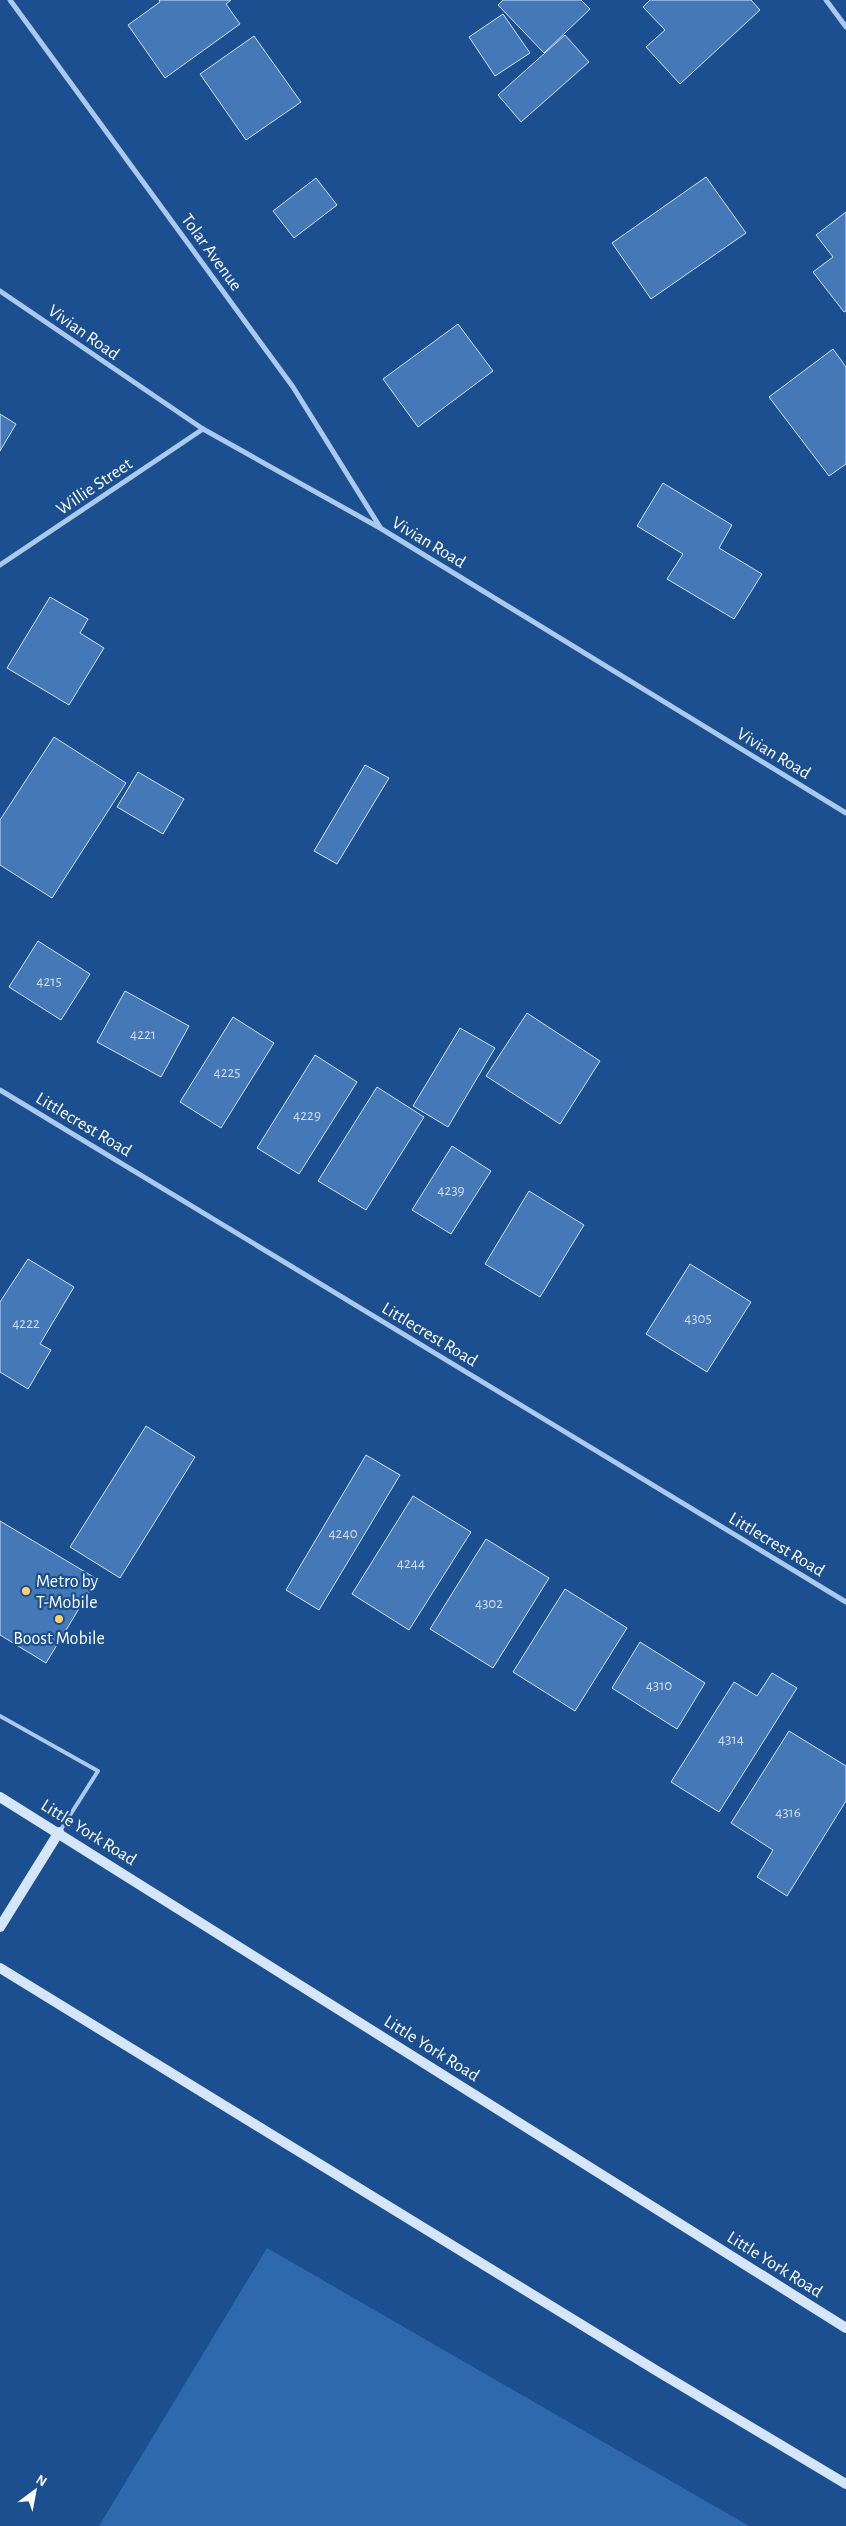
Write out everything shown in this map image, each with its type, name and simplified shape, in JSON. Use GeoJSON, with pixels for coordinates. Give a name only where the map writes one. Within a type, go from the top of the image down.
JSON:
{"type":"FeatureCollection","features":[{"type":"Feature","properties":{"kind":"main road","name":"Little York Road"},"geometry":{"type":"LineString","coordinates":[[0,1797],[59,1832],[846,2328]]}},
{"type":"Feature","properties":{"kind":"main road"},"geometry":{"type":"LineString","coordinates":[[0,1927],[59,1832]]}},
{"type":"Feature","properties":{"kind":"main road"},"geometry":{"type":"LineString","coordinates":[[0,1968],[649,2366],[846,2484]]}},
{"type":"Feature","properties":{"kind":"street","name":"Tolar Avenue"},"geometry":{"type":"LineString","coordinates":[[10,0],[293,387],[380,528]]}},
{"type":"Feature","properties":{"kind":"street"},"geometry":{"type":"LineString","coordinates":[[826,0],[846,27]]}},
{"type":"Feature","properties":{"kind":"street","name":"Vivian Road"},"geometry":{"type":"LineString","coordinates":[[0,291],[203,429],[380,528],[846,813]]}},
{"type":"Feature","properties":{"kind":"street","name":"Willie Street"},"geometry":{"type":"LineString","coordinates":[[0,565],[203,429]]}},
{"type":"Feature","properties":{"kind":"street","name":"Littlecrest Road"},"geometry":{"type":"LineString","coordinates":[[0,1090],[846,1602]]}},
{"type":"Feature","properties":{"kind":"lane"},"geometry":{"type":"LineString","coordinates":[[0,1716],[98,1771],[59,1832]]}},
{"type":"Feature","properties":{"kind":"shaded area"},"geometry":{"type":"Polygon","coordinates":[[[267,2248],[749,2526],[99,2526],[267,2248]]]}},
{"type":"Feature","properties":{"kind":"building"},"geometry":{"type":"Polygon","coordinates":[[[159,0],[231,0],[226,4],[240,24],[165,78],[128,25],[160,2],[159,0]]]}},
{"type":"Feature","properties":{"kind":"building"},"geometry":{"type":"Polygon","coordinates":[[[503,0],[581,0],[590,9],[544,53],[498,5],[503,0]]]}},
{"type":"Feature","properties":{"kind":"building"},"geometry":{"type":"Polygon","coordinates":[[[650,0],[751,0],[760,10],[680,84],[646,47],[665,30],[643,7],[650,0]]]}},
{"type":"Feature","properties":{"kind":"building"},"geometry":{"type":"Polygon","coordinates":[[[503,14],[530,53],[495,76],[469,37],[503,14]]]}},
{"type":"Feature","properties":{"kind":"building"},"geometry":{"type":"Polygon","coordinates":[[[565,35],[589,62],[521,122],[498,95],[565,35]]]}},
{"type":"Feature","properties":{"kind":"building"},"geometry":{"type":"Polygon","coordinates":[[[254,36],[301,102],[246,140],[200,74],[254,36]]]}},
{"type":"Feature","properties":{"kind":"building"},"geometry":{"type":"Polygon","coordinates":[[[706,177],[746,233],[651,299],[612,243],[706,177]]]}},
{"type":"Feature","properties":{"kind":"building"},"geometry":{"type":"Polygon","coordinates":[[[316,178],[337,205],[294,238],[273,211],[316,178]]]}},
{"type":"Feature","properties":{"kind":"building"},"geometry":{"type":"Polygon","coordinates":[[[846,212],[846,311],[844,312],[813,272],[833,257],[816,235],[846,212]]]}},
{"type":"Feature","properties":{"kind":"building"},"geometry":{"type":"Polygon","coordinates":[[[458,324],[493,371],[418,427],[383,379],[458,324]]]}},
{"type":"Feature","properties":{"kind":"building"},"geometry":{"type":"Polygon","coordinates":[[[833,349],[846,367],[846,464],[829,476],[769,397],[833,349]]]}},
{"type":"Feature","properties":{"kind":"building"},"geometry":{"type":"Polygon","coordinates":[[[0,414],[16,424],[0,451],[0,414]]]}},
{"type":"Feature","properties":{"kind":"building"},"geometry":{"type":"Polygon","coordinates":[[[663,483],[732,525],[719,548],[762,574],[734,619],[667,579],[683,554],[637,526],[663,483]]]}},
{"type":"Feature","properties":{"kind":"building"},"geometry":{"type":"Polygon","coordinates":[[[50,597],[88,619],[80,633],[104,648],[69,705],[7,668],[50,597]]]}},
{"type":"Feature","properties":{"kind":"building"},"geometry":{"type":"Polygon","coordinates":[[[54,737],[126,783],[52,898],[0,865],[0,820],[54,737]]]}},
{"type":"Feature","properties":{"kind":"building"},"geometry":{"type":"Polygon","coordinates":[[[365,765],[389,778],[337,864],[314,851],[365,765]]]}},
{"type":"Feature","properties":{"kind":"building"},"geometry":{"type":"Polygon","coordinates":[[[138,772],[184,799],[163,834],[117,807],[138,772]]]}},
{"type":"Feature","properties":{"kind":"building"},"geometry":{"type":"Polygon","coordinates":[[[38,941],[90,974],[61,1020],[9,987],[38,941]]]}},
{"type":"Feature","properties":{"kind":"building"},"geometry":{"type":"Polygon","coordinates":[[[125,991],[189,1026],[161,1077],[97,1042],[125,991]]]}},
{"type":"Feature","properties":{"kind":"building"},"geometry":{"type":"Polygon","coordinates":[[[527,1013],[600,1061],[560,1124],[486,1076],[527,1013]]]}},
{"type":"Feature","properties":{"kind":"building"},"geometry":{"type":"Polygon","coordinates":[[[233,1017],[274,1043],[221,1128],[180,1102],[233,1017]]]}},
{"type":"Feature","properties":{"kind":"building"},"geometry":{"type":"Polygon","coordinates":[[[460,1028],[495,1048],[448,1127],[413,1106],[460,1028]]]}},
{"type":"Feature","properties":{"kind":"building"},"geometry":{"type":"Polygon","coordinates":[[[315,1055],[357,1082],[299,1174],[257,1148],[315,1055]]]}},
{"type":"Feature","properties":{"kind":"building"},"geometry":{"type":"Polygon","coordinates":[[[377,1087],[424,1117],[366,1210],[318,1181],[377,1087]]]}},
{"type":"Feature","properties":{"kind":"building"},"geometry":{"type":"Polygon","coordinates":[[[452,1146],[491,1171],[451,1234],[412,1210],[452,1146]]]}},
{"type":"Feature","properties":{"kind":"building"},"geometry":{"type":"Polygon","coordinates":[[[529,1191],[584,1225],[540,1297],[485,1264],[529,1191]]]}},
{"type":"Feature","properties":{"kind":"building"},"geometry":{"type":"Polygon","coordinates":[[[28,1259],[74,1287],[40,1344],[51,1350],[28,1389],[0,1372],[0,1302],[28,1259]]]}},
{"type":"Feature","properties":{"kind":"building"},"geometry":{"type":"Polygon","coordinates":[[[690,1264],[751,1302],[707,1372],[646,1334],[690,1264]]]}},
{"type":"Feature","properties":{"kind":"building"},"geometry":{"type":"Polygon","coordinates":[[[146,1426],[195,1457],[120,1578],[70,1547],[146,1426]]]}},
{"type":"Feature","properties":{"kind":"building"},"geometry":{"type":"Polygon","coordinates":[[[366,1455],[400,1475],[319,1610],[286,1590],[366,1455]]]}},
{"type":"Feature","properties":{"kind":"building"},"geometry":{"type":"Polygon","coordinates":[[[413,1496],[471,1532],[409,1630],[352,1594],[413,1496]]]}},
{"type":"Feature","properties":{"kind":"building"},"geometry":{"type":"Polygon","coordinates":[[[0,1521],[97,1579],[46,1663],[0,1635],[0,1521]]]}},
{"type":"Feature","properties":{"kind":"building"},"geometry":{"type":"Polygon","coordinates":[[[486,1539],[549,1578],[493,1668],[430,1629],[486,1539]]]}},
{"type":"Feature","properties":{"kind":"building"},"geometry":{"type":"Polygon","coordinates":[[[565,1589],[627,1628],[575,1711],[513,1672],[565,1589]]]}},
{"type":"Feature","properties":{"kind":"building"},"geometry":{"type":"Polygon","coordinates":[[[640,1642],[705,1683],[677,1729],[612,1688],[640,1642]]]}},
{"type":"Feature","properties":{"kind":"building"},"geometry":{"type":"Polygon","coordinates":[[[772,1673],[797,1688],[719,1812],[671,1782],[734,1682],[757,1696],[772,1673]]]}},
{"type":"Feature","properties":{"kind":"building"},"geometry":{"type":"Polygon","coordinates":[[[789,1731],[846,1766],[846,1801],[787,1896],[757,1877],[773,1850],[731,1823],[789,1731]]]}},
{"type":"Feature","properties":{"kind":"place","name":"Metro by T-Mobile"},"geometry":{"type":"Point","coordinates":[26,1591]}},
{"type":"Feature","properties":{"kind":"place","name":"Boost Mobile"},"geometry":{"type":"Point","coordinates":[59,1619]}}]}
